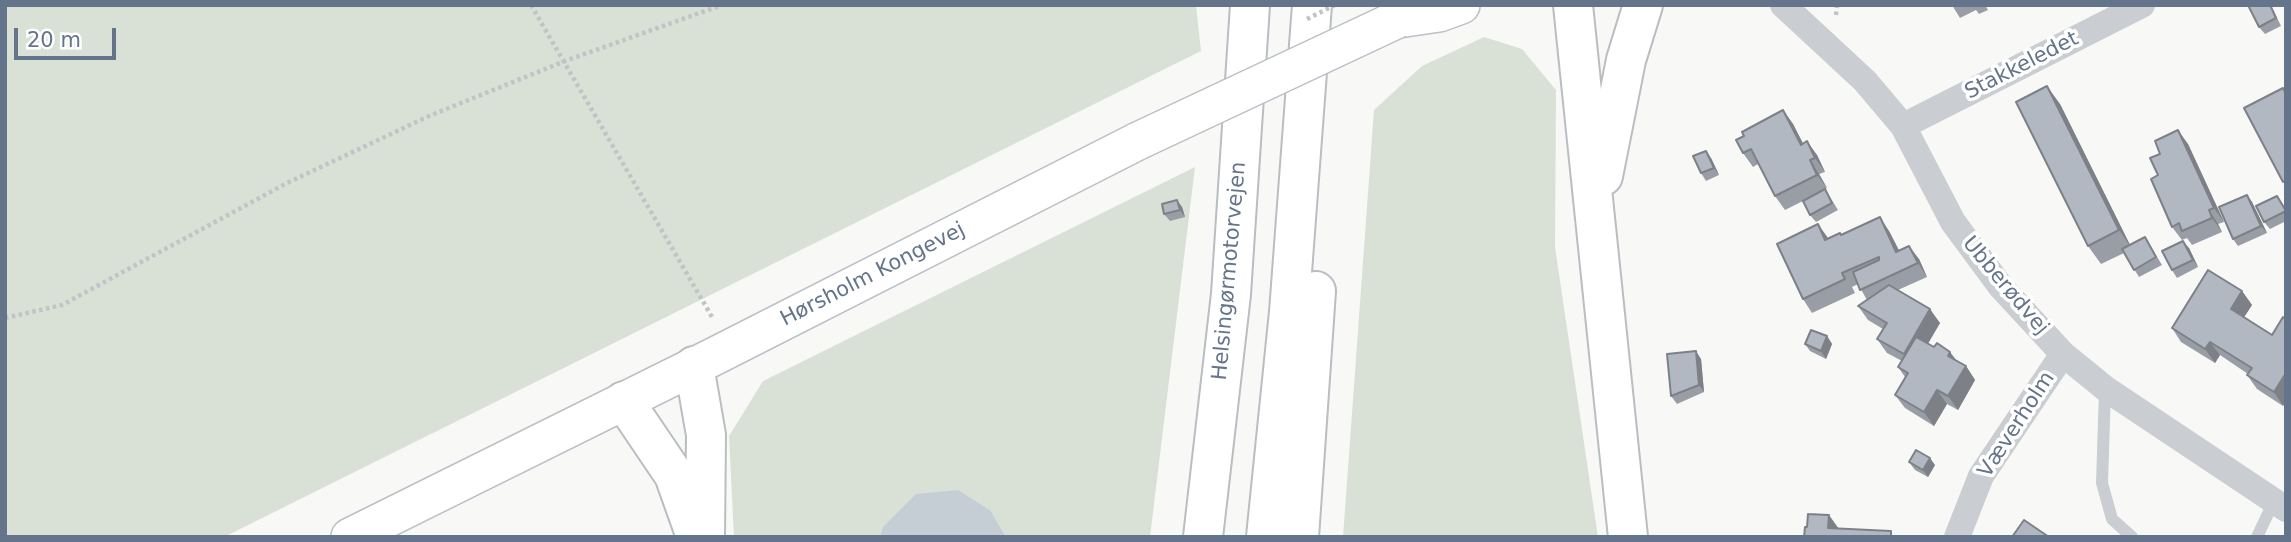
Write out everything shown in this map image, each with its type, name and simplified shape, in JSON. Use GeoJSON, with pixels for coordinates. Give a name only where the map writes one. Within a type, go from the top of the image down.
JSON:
{"type":"FeatureCollection","features":[{"type":"Feature","properties":{"kind":"highway","name":"Helsingørmotorvejen"},"geometry":{"type":"LineString","coordinates":[[1203,537],[1231,294],[1250,5]]}},
{"type":"Feature","properties":{"kind":"highway"},"geometry":{"type":"LineString","coordinates":[[1266,537],[1290,298],[1312,5]]}},
{"type":"Feature","properties":{"kind":"highway"},"geometry":{"type":"LineString","coordinates":[[1299,537],[1336,5]]}},
{"type":"Feature","properties":{"kind":"highway"},"geometry":{"type":"LineString","coordinates":[[1573,5],[1628,537]]}},
{"type":"Feature","properties":{"kind":"highway"},"geometry":{"type":"LineString","coordinates":[[1596,212],[1626,61],[1643,5]]}},
{"type":"Feature","properties":{"kind":"highway"},"geometry":{"type":"LineString","coordinates":[[1178,537],[1231,294]]}},
{"type":"Feature","properties":{"kind":"highway"},"geometry":{"type":"LineString","coordinates":[[694,366],[706,435],[705,537]]}},
{"type":"Feature","properties":{"kind":"highway"},"geometry":{"type":"LineString","coordinates":[[624,401],[674,475],[696,537]]}},
{"type":"Feature","properties":{"kind":"main road","name":"Hørsholm Kongevej"},"geometry":{"type":"LineString","coordinates":[[350,537],[1138,141],[1405,12],[1439,13],[1461,5]]}},
{"type":"Feature","properties":{"kind":"street","name":"Ubberødvej"},"geometry":{"type":"LineString","coordinates":[[1783,5],[1865,81],[1903,126],[1953,222],[2001,287],[2063,354],[2106,388],[2280,505]]}},
{"type":"Feature","properties":{"kind":"street","name":"Stakkeledet"},"geometry":{"type":"LineString","coordinates":[[1903,126],[2142,5]]}},
{"type":"Feature","properties":{"kind":"street","name":"Væverholm"},"geometry":{"type":"LineString","coordinates":[[1957,537],[1981,476],[2063,354]]}},
{"type":"Feature","properties":{"kind":"lane"},"geometry":{"type":"LineString","coordinates":[[2106,388],[2102,483],[2112,519],[2132,537]]}},
{"type":"Feature","properties":{"kind":"lane"},"geometry":{"type":"LineString","coordinates":[[2257,537],[2280,505]]}},
{"type":"Feature","properties":{"kind":"path"},"geometry":{"type":"LineString","coordinates":[[531,5],[712,317]]}},
{"type":"Feature","properties":{"kind":"path"},"geometry":{"type":"LineString","coordinates":[[5,318],[62,305],[287,183],[429,116],[565,61],[722,5]]}},
{"type":"Feature","properties":{"kind":"shaded area"},"geometry":{"type":"Polygon","coordinates":[[[5,5],[1196,5],[1201,51],[224,537],[5,537],[5,5]]]}},
{"type":"Feature","properties":{"kind":"shaded area"},"geometry":{"type":"Polygon","coordinates":[[[1484,37],[1522,49],[1556,90],[1555,247],[1598,537],[1343,537],[1374,110],[1422,66],[1484,37]]]}},
{"type":"Feature","properties":{"kind":"shaded area"},"geometry":{"type":"Polygon","coordinates":[[[1195,167],[1150,537],[1006,537],[991,511],[884,527],[880,537],[734,537],[729,436],[763,381],[1195,167]]]}},
{"type":"Feature","properties":{"kind":"shaded area"},"geometry":{"type":"Polygon","coordinates":[[[958,490],[991,511],[1006,537],[880,537],[883,527],[916,494],[958,490]]]}},
{"type":"Feature","properties":{"kind":"building"},"geometry":{"type":"Polygon","coordinates":[[[2248,5],[2270,5],[2276,18],[2259,27],[2248,5]]]}},
{"type":"Feature","properties":{"kind":"building"},"geometry":{"type":"Polygon","coordinates":[[[2047,86],[2119,230],[2088,246],[2016,102],[2047,86]]]}},
{"type":"Feature","properties":{"kind":"building"},"geometry":{"type":"Polygon","coordinates":[[[2283,88],[2286,94],[2286,180],[2283,182],[2244,108],[2283,88]]]}},
{"type":"Feature","properties":{"kind":"building"},"geometry":{"type":"Polygon","coordinates":[[[1783,110],[1801,145],[1807,141],[1815,158],[1810,160],[1817,175],[1775,196],[1751,149],[1743,153],[1736,140],[1744,136],[1742,132],[1783,110]]]}},
{"type":"Feature","properties":{"kind":"building"},"geometry":{"type":"Polygon","coordinates":[[[2178,130],[2214,208],[2209,210],[2212,218],[2182,231],[2179,223],[2172,227],[2151,179],[2158,175],[2150,158],[2160,154],[2155,141],[2178,130]]]}},
{"type":"Feature","properties":{"kind":"building"},"geometry":{"type":"Polygon","coordinates":[[[1706,151],[1714,168],[1701,173],[1693,156],[1706,151]]]}},
{"type":"Feature","properties":{"kind":"building"},"geometry":{"type":"Polygon","coordinates":[[[1825,189],[1832,203],[1810,215],[1803,201],[1825,189]]]}},
{"type":"Feature","properties":{"kind":"building"},"geometry":{"type":"Polygon","coordinates":[[[2247,195],[2261,226],[2233,239],[2219,207],[2247,195]]]}},
{"type":"Feature","properties":{"kind":"building"},"geometry":{"type":"Polygon","coordinates":[[[2277,196],[2286,211],[2264,222],[2256,206],[2277,196]]]}},
{"type":"Feature","properties":{"kind":"building"},"geometry":{"type":"Polygon","coordinates":[[[1177,200],[1180,210],[1164,214],[1162,204],[1177,200]]]}},
{"type":"Feature","properties":{"kind":"building"},"geometry":{"type":"Polygon","coordinates":[[[1880,217],[1896,252],[1909,246],[1918,263],[1860,290],[1853,272],[1879,260],[1879,257],[1842,273],[1845,279],[1803,299],[1777,244],[1818,224],[1825,240],[1880,217]]]}},
{"type":"Feature","properties":{"kind":"building"},"geometry":{"type":"Polygon","coordinates":[[[2145,237],[2156,257],[2134,270],[2122,249],[2145,237]]]}},
{"type":"Feature","properties":{"kind":"building"},"geometry":{"type":"Polygon","coordinates":[[[2183,241],[2193,260],[2172,270],[2162,251],[2183,241]]]}},
{"type":"Feature","properties":{"kind":"building"},"geometry":{"type":"Polygon","coordinates":[[[2208,270],[2242,291],[2231,309],[2272,335],[2283,317],[2286,319],[2286,373],[2274,392],[2247,375],[2252,368],[2210,342],[2205,349],[2172,328],[2208,270]]]}},
{"type":"Feature","properties":{"kind":"building"},"geometry":{"type":"Polygon","coordinates":[[[1889,285],[1930,309],[1904,354],[1877,339],[1887,323],[1858,306],[1889,285]]]}},
{"type":"Feature","properties":{"kind":"building"},"geometry":{"type":"Polygon","coordinates":[[[1811,330],[1827,336],[1821,351],[1805,344],[1811,330]]]}},
{"type":"Feature","properties":{"kind":"building"},"geometry":{"type":"Polygon","coordinates":[[[1916,337],[1934,347],[1937,343],[1950,352],[1948,356],[1966,366],[1948,396],[1937,390],[1924,412],[1895,395],[1908,373],[1898,367],[1916,337]]]}},
{"type":"Feature","properties":{"kind":"building"},"geometry":{"type":"Polygon","coordinates":[[[1696,351],[1699,385],[1671,396],[1667,354],[1696,351]]]}},
{"type":"Feature","properties":{"kind":"building"},"geometry":{"type":"Polygon","coordinates":[[[1916,450],[1930,458],[1923,470],[1909,462],[1916,450]]]}},
{"type":"Feature","properties":{"kind":"building"},"geometry":{"type":"Polygon","coordinates":[[[1808,514],[1829,515],[1828,528],[1891,531],[1891,537],[1804,537],[1808,514]]]}},
{"type":"Feature","properties":{"kind":"building"},"geometry":{"type":"Polygon","coordinates":[[[2024,520],[2049,537],[2012,537],[2024,520]]]}}]}
